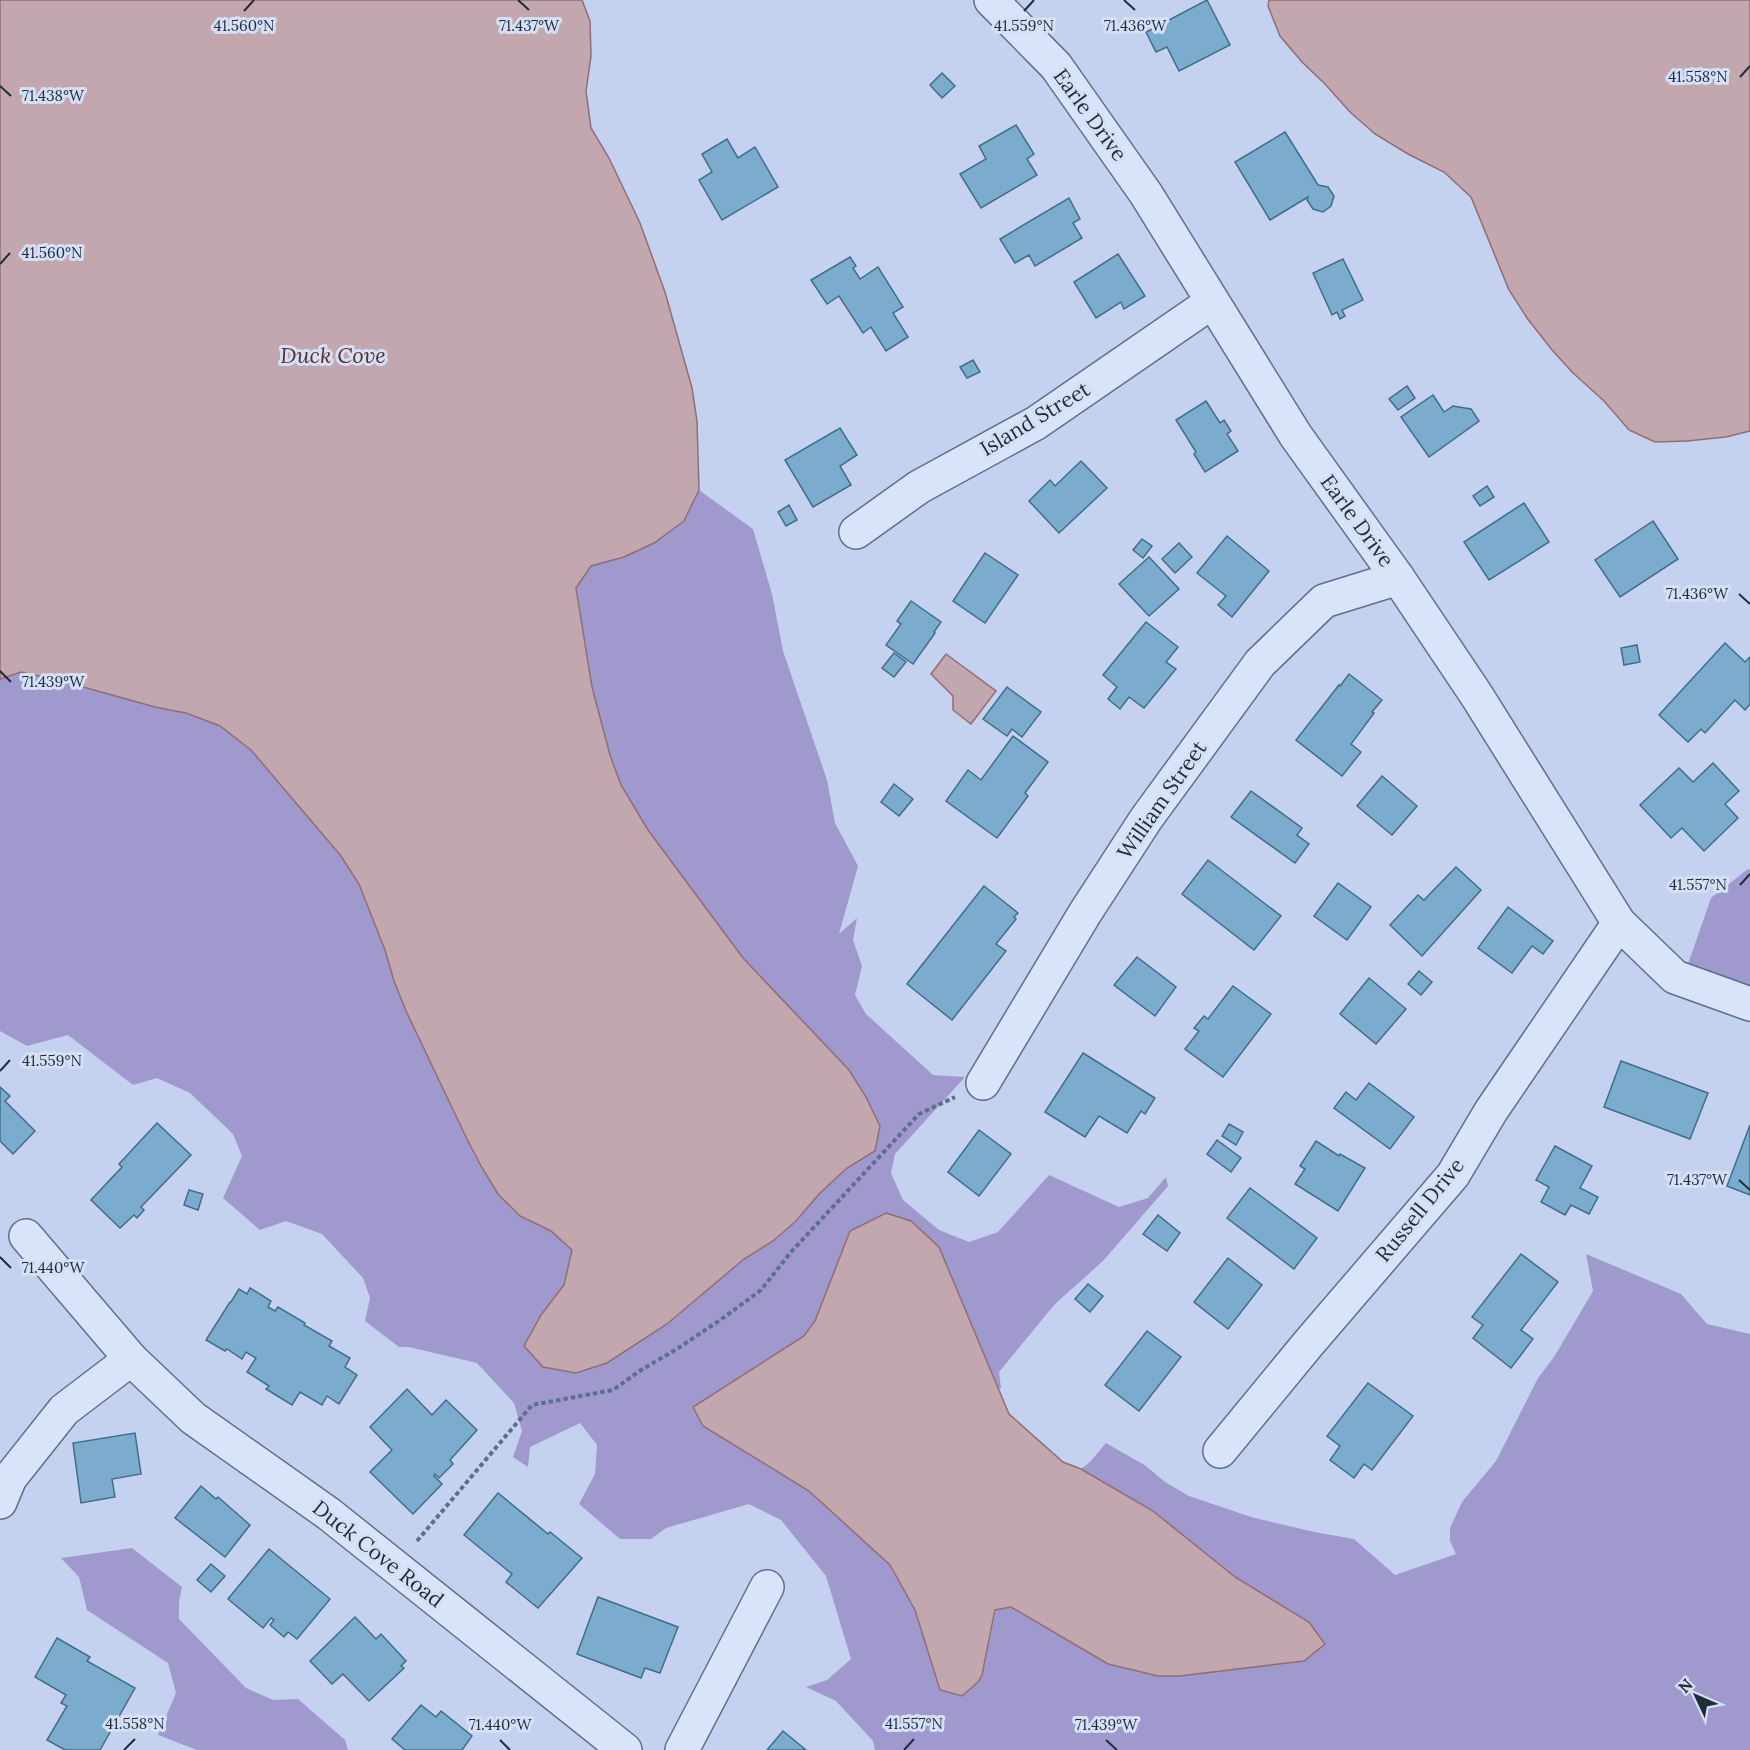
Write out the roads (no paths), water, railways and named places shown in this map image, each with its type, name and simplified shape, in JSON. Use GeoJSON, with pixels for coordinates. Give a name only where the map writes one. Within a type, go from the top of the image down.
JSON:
{"type":"FeatureCollection","features":[{"type":"Feature","properties":{"kind":"street","name":"Earle Drive"},"geometry":{"type":"LineString","coordinates":[[991,0],[1056,66],[1146,194],[1296,436],[1398,578],[1477,696],[1619,923],[1675,977],[1750,1004]]}},
{"type":"Feature","properties":{"kind":"street","name":"Island Street"},"geometry":{"type":"LineString","coordinates":[[856,532],[919,487],[1036,423],[1212,302]]}},
{"type":"Feature","properties":{"kind":"street","name":"William Street"},"geometry":{"type":"LineString","coordinates":[[983,1083],[1085,913],[1146,819],[1260,663],[1324,602],[1398,578]]}},
{"type":"Feature","properties":{"kind":"street","name":"Russell Drive"},"geometry":{"type":"LineString","coordinates":[[1220,1451],[1453,1175],[1491,1111],[1619,923]]}},
{"type":"Feature","properties":{"kind":"street","name":"Duck Cove Road"},"geometry":{"type":"LineString","coordinates":[[26,1236],[131,1359],[193,1418],[329,1514],[625,1750]]}},
{"type":"Feature","properties":{"kind":"street"},"geometry":{"type":"LineString","coordinates":[[3,1483],[64,1410],[131,1359]]}},
{"type":"Feature","properties":{"kind":"street"},"geometry":{"type":"LineString","coordinates":[[682,1750],[767,1587]]}},
{"type":"Feature","properties":{"kind":"water","name":"Duck Cove"},"geometry":{"type":"Polygon","coordinates":[[[0,0],[582,0],[590,21],[591,56],[586,91],[591,128],[609,158],[640,223],[665,292],[692,388],[697,421],[699,490],[684,521],[654,543],[624,557],[591,566],[576,588],[592,687],[610,755],[621,785],[648,830],[743,958],[849,1070],[880,1126],[875,1151],[847,1168],[819,1194],[796,1221],[773,1241],[744,1259],[667,1324],[607,1363],[576,1373],[543,1367],[524,1346],[541,1315],[564,1285],[572,1250],[551,1231],[520,1216],[498,1194],[467,1139],[406,1011],[359,884],[341,856],[251,750],[220,726],[186,713],[21,672],[0,679],[0,0]]]}},
{"type":"Feature","properties":{"kind":"water"},"geometry":{"type":"Polygon","coordinates":[[[1269,0],[1750,0],[1750,431],[1726,437],[1655,442],[1629,430],[1604,401],[1552,350],[1527,318],[1509,290],[1471,197],[1444,172],[1375,134],[1350,112],[1280,36],[1268,6],[1269,0]]]}},
{"type":"Feature","properties":{"kind":"water"},"geometry":{"type":"Polygon","coordinates":[[[946,654],[996,691],[971,724],[953,710],[953,696],[931,674],[946,654]]]}},
{"type":"Feature","properties":{"kind":"water"},"geometry":{"type":"Polygon","coordinates":[[[886,1213],[911,1221],[939,1247],[1009,1414],[1063,1462],[1081,1469],[1153,1511],[1235,1577],[1309,1622],[1325,1644],[1304,1661],[1180,1676],[1158,1676],[1108,1664],[1011,1607],[995,1610],[982,1675],[978,1682],[962,1696],[940,1690],[915,1610],[890,1565],[809,1491],[703,1426],[693,1407],[804,1336],[815,1321],[850,1231],[886,1213]]]}}]}
